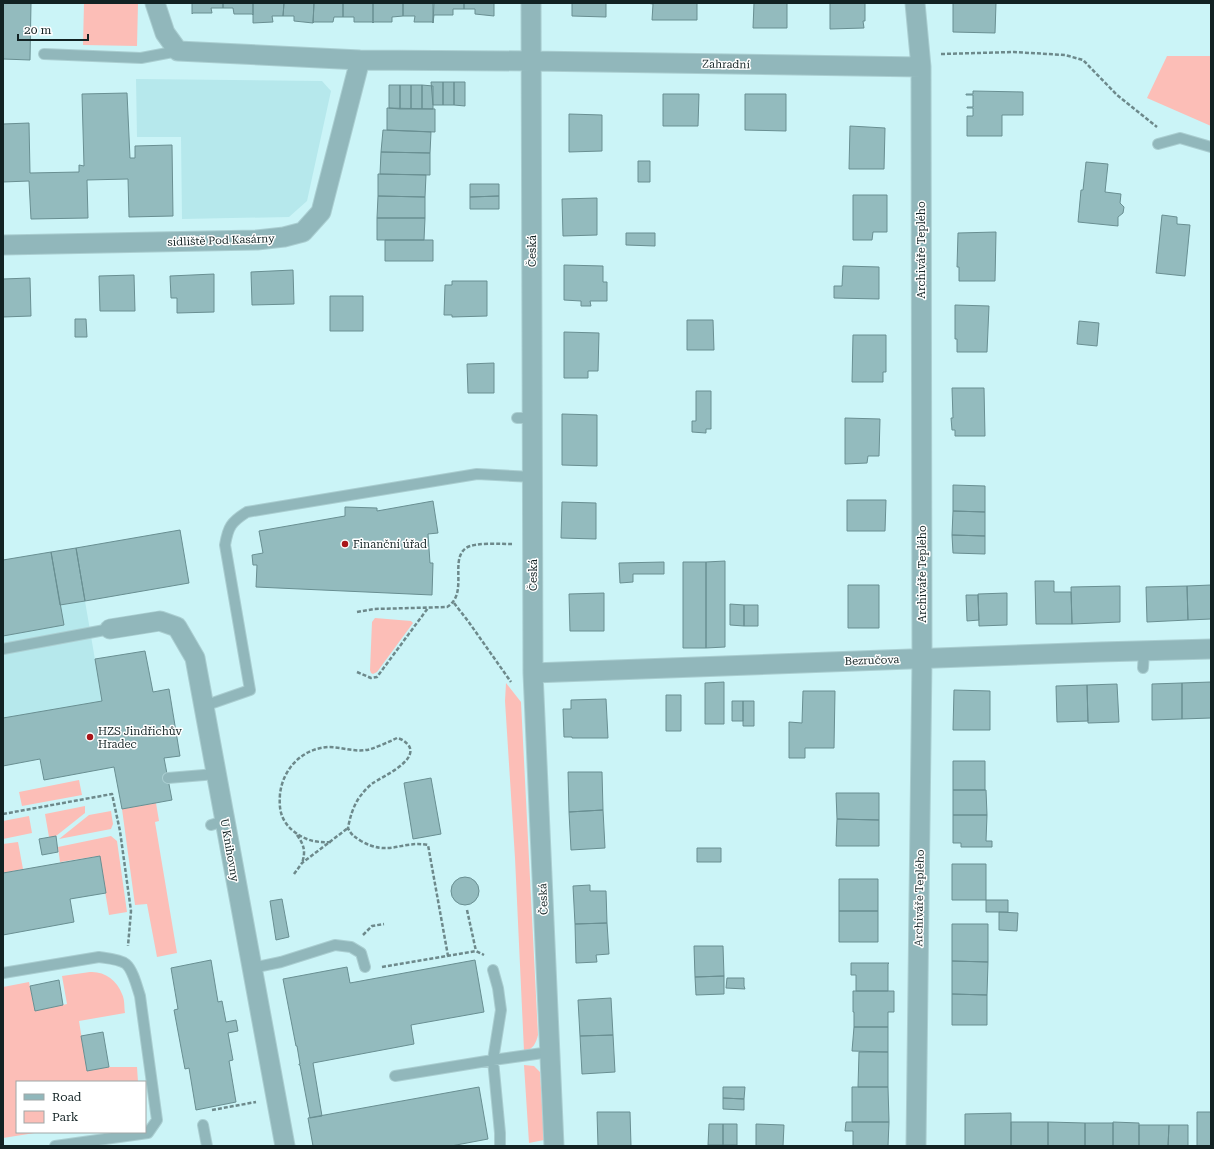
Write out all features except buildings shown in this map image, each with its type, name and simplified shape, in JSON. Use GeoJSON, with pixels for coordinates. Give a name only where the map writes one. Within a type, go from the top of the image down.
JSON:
{"type":"FeatureCollection","features":[{"type":"Feature","properties":{"kind":"street"},"geometry":{"type":"LineString","coordinates":[[156,3],[165,33],[178,51],[360,60],[531,61]]}},
{"type":"Feature","properties":{"kind":"street","name":"Česká"},"geometry":{"type":"LineString","coordinates":[[531,3],[525,418],[533,477],[533,673],[554,1146]]}},
{"type":"Feature","properties":{"kind":"street","name":"Archiváře Teplého"},"geometry":{"type":"LineString","coordinates":[[915,3],[921,67],[922,659],[916,1146]]}},
{"type":"Feature","properties":{"kind":"street","name":"sídliště Pod Kasárny"},"geometry":{"type":"LineString","coordinates":[[3,245],[257,240],[284,237],[303,232],[321,212],[360,60]]}},
{"type":"Feature","properties":{"kind":"street","name":"Zahradní"},"geometry":{"type":"LineString","coordinates":[[531,61],[921,67]]}},
{"type":"Feature","properties":{"kind":"street","name":"U Knihovny"},"geometry":{"type":"LineString","coordinates":[[110,629],[160,621],[177,627],[195,658],[216,774],[218,823],[252,968],[285,1146]]}},
{"type":"Feature","properties":{"kind":"street","name":"Bezručova"},"geometry":{"type":"LineString","coordinates":[[533,673],[922,659],[1144,659],[1211,649]]}},
{"type":"Feature","properties":{"kind":"lane"},"geometry":{"type":"LineString","coordinates":[[44,54],[140,58],[178,51]]}},
{"type":"Feature","properties":{"kind":"lane"},"geometry":{"type":"LineString","coordinates":[[1158,144],[1180,138],[1211,147]]}},
{"type":"Feature","properties":{"kind":"lane"},"geometry":{"type":"LineString","coordinates":[[204,706],[250,690],[225,545],[228,530],[235,519],[247,512],[477,474],[533,477]]}},
{"type":"Feature","properties":{"kind":"lane"},"geometry":{"type":"LineString","coordinates":[[3,649],[110,629]]}},
{"type":"Feature","properties":{"kind":"lane"},"geometry":{"type":"LineString","coordinates":[[168,778],[216,774]]}},
{"type":"Feature","properties":{"kind":"lane"},"geometry":{"type":"LineString","coordinates":[[252,968],[281,962],[336,945],[351,947],[362,953],[365,967]]}},
{"type":"Feature","properties":{"kind":"lane"},"geometry":{"type":"LineString","coordinates":[[3,973],[99,957],[110,958],[126,964],[134,979],[140,996],[157,1120],[148,1133],[55,1146]]}},
{"type":"Feature","properties":{"kind":"lane"},"geometry":{"type":"LineString","coordinates":[[494,970],[501,1010],[493,1060],[500,1146]]}},
{"type":"Feature","properties":{"kind":"lane"},"geometry":{"type":"LineString","coordinates":[[395,1076],[550,1052]]}},
{"type":"Feature","properties":{"kind":"lane"},"geometry":{"type":"LineString","coordinates":[[203,1125],[207,1146]]}},
{"type":"Feature","properties":{"kind":"path"},"geometry":{"type":"LineString","coordinates":[[940,54],[1014,52],[1065,55],[1082,60],[1132,108],[1159,129],[1180,138]]}},
{"type":"Feature","properties":{"kind":"path"},"geometry":{"type":"LineString","coordinates":[[357,612],[374,609],[447,607],[454,603],[458,595],[459,563],[462,552],[467,547],[482,544],[516,544]]}},
{"type":"Feature","properties":{"kind":"path"},"geometry":{"type":"LineString","coordinates":[[454,603],[512,683]]}},
{"type":"Feature","properties":{"kind":"path"},"geometry":{"type":"LineString","coordinates":[[357,672],[371,678],[377,677],[428,608]]}},
{"type":"Feature","properties":{"kind":"path"},"geometry":{"type":"LineString","coordinates":[[294,874],[302,863],[305,854],[305,847],[297,834],[284,822],[280,814],[280,790],[288,769],[305,754],[329,747],[367,750],[397,738],[406,742],[410,749],[410,754],[406,761],[373,783],[361,795],[353,812],[348,828],[302,863]]}},
{"type":"Feature","properties":{"kind":"path"},"geometry":{"type":"LineString","coordinates":[[3,814],[112,794],[120,831],[131,911],[126,964]]}},
{"type":"Feature","properties":{"kind":"path"},"geometry":{"type":"LineString","coordinates":[[348,828],[350,834],[366,844],[379,848],[392,848],[412,844],[428,845],[448,956]]}},
{"type":"Feature","properties":{"kind":"path"},"geometry":{"type":"LineString","coordinates":[[297,834],[314,842],[331,842]]}},
{"type":"Feature","properties":{"kind":"path"},"geometry":{"type":"LineString","coordinates":[[398,964],[476,951],[467,910]]}},
{"type":"Feature","properties":{"kind":"path"},"geometry":{"type":"LineString","coordinates":[[351,947],[372,926],[384,924]]}},
{"type":"Feature","properties":{"kind":"path"},"geometry":{"type":"LineString","coordinates":[[203,1125],[199,1113],[262,1101]]}},
{"type":"Feature","properties":{"kind":"shaded area"},"geometry":{"type":"Polygon","coordinates":[[[136,79],[322,81],[331,91],[307,201],[289,217],[182,219],[181,137],[137,137],[136,79]]]}},
{"type":"Feature","properties":{"kind":"shaded area"},"geometry":{"type":"Polygon","coordinates":[[[85,601],[102,701],[3,718],[3,636],[63,625],[60,605],[85,601]]]}},
{"type":"Feature","properties":{"kind":"green space"},"geometry":{"type":"Polygon","coordinates":[[[84,3],[138,3],[137,46],[83,45],[84,3]]]}},
{"type":"Feature","properties":{"kind":"green space"},"geometry":{"type":"Polygon","coordinates":[[[1167,56],[1211,56],[1211,126],[1147,98],[1167,56]]]}},
{"type":"Feature","properties":{"kind":"green space"},"geometry":{"type":"Polygon","coordinates":[[[375,618],[411,621],[413,623],[377,672],[373,674],[370,670],[372,622],[375,618]]]}},
{"type":"Feature","properties":{"kind":"green space"},"geometry":{"type":"Polygon","coordinates":[[[506,683],[521,702],[538,1035],[534,1046],[524,1051],[515,858],[505,701],[506,683]]]}},
{"type":"Feature","properties":{"kind":"green space"},"geometry":{"type":"Polygon","coordinates":[[[79,780],[82,795],[22,806],[19,792],[79,780]]]}},
{"type":"Feature","properties":{"kind":"green space"},"geometry":{"type":"Polygon","coordinates":[[[156,803],[159,821],[155,822],[177,953],[157,957],[147,904],[135,905],[122,809],[156,803]]]}},
{"type":"Feature","properties":{"kind":"green space"},"geometry":{"type":"Polygon","coordinates":[[[85,806],[85,813],[56,836],[49,837],[45,814],[85,806]]]}},
{"type":"Feature","properties":{"kind":"green space"},"geometry":{"type":"Polygon","coordinates":[[[111,811],[113,824],[111,829],[59,839],[89,815],[111,811]]]}},
{"type":"Feature","properties":{"kind":"green space"},"geometry":{"type":"Polygon","coordinates":[[[29,816],[32,833],[3,839],[3,821],[29,816]]]}},
{"type":"Feature","properties":{"kind":"green space"},"geometry":{"type":"Polygon","coordinates":[[[111,836],[117,841],[127,912],[109,915],[99,856],[60,862],[58,847],[111,836]]]}},
{"type":"Feature","properties":{"kind":"green space"},"geometry":{"type":"Polygon","coordinates":[[[18,842],[23,869],[3,873],[3,844],[18,842]]]}},
{"type":"Feature","properties":{"kind":"green space"},"geometry":{"type":"Polygon","coordinates":[[[90,972],[100,973],[109,977],[120,989],[123,996],[125,1013],[79,1021],[87,1071],[109,1067],[137,1067],[138,1081],[16,1081],[16,1133],[35,1133],[3,1138],[3,987],[29,982],[35,1011],[67,1004],[62,976],[90,972]]]}},
{"type":"Feature","properties":{"kind":"green space"},"geometry":{"type":"Polygon","coordinates":[[[524,1065],[534,1066],[540,1072],[544,1140],[529,1143],[524,1065]]]}},
{"type":"Feature","properties":{"kind":"place","name":"Finanční úřad"},"geometry":{"type":"Point","coordinates":[345,544]}},
{"type":"Feature","properties":{"kind":"place","name":"HZS Jindřichův Hradec"},"geometry":{"type":"Point","coordinates":[90,737]}}]}
